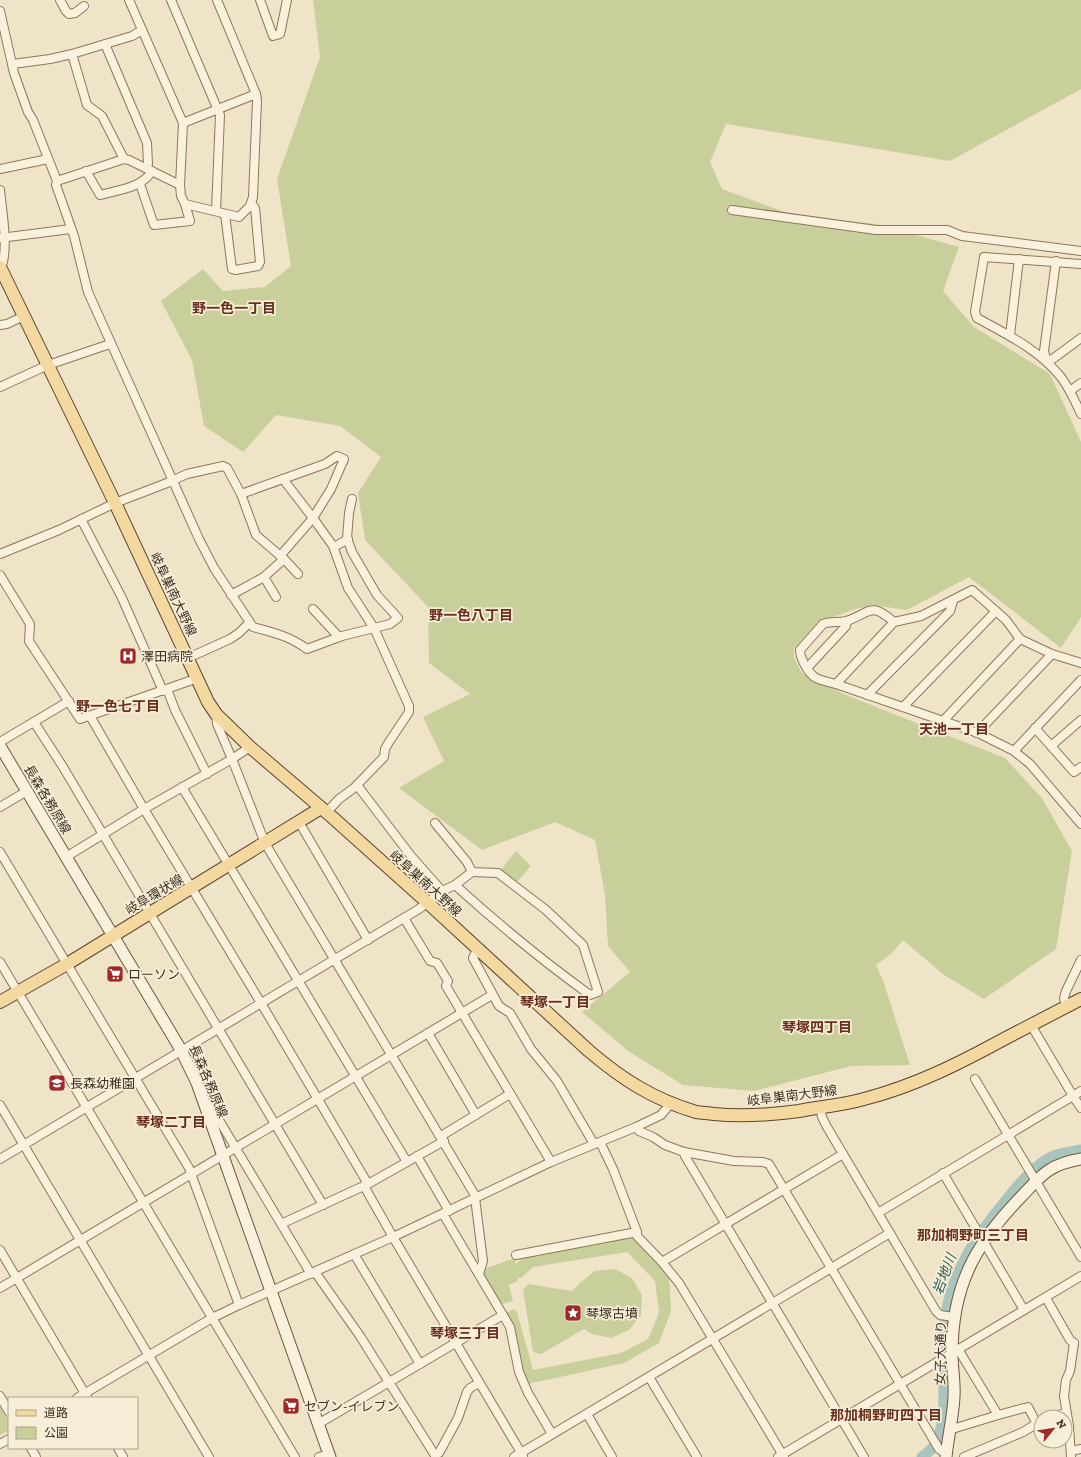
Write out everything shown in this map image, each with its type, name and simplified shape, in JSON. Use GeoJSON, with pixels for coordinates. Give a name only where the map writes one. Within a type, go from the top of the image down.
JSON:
{"type":"FeatureCollection","features":[{"type":"Feature","properties":{"kind":"main road","name":"岐阜巣南大野線"},"geometry":{"type":"LineString","coordinates":[[0,268],[115,503],[208,702],[216,714],[250,747],[324,810],[616,1074],[635,1086],[671,1103],[698,1112],[730,1116],[756,1116],[783,1113],[863,1100],[921,1080],[951,1067],[1081,999]]}},
{"type":"Feature","properties":{"kind":"main road","name":"長森各務原線"},"geometry":{"type":"LineString","coordinates":[[0,746],[181,1050],[206,1103],[318,1424],[326,1456]]}},
{"type":"Feature","properties":{"kind":"main road","name":"岐阜環状線"},"geometry":{"type":"LineString","coordinates":[[0,1002],[67,964],[298,822],[324,810]]}},
{"type":"Feature","properties":{"kind":"main road","name":"女子大通り"},"geometry":{"type":"LineString","coordinates":[[944,1453],[954,1396],[953,1317],[960,1289],[971,1263],[983,1240],[1035,1180],[1056,1165],[1081,1159]]}},
{"type":"Feature","properties":{"kind":"street"},"geometry":{"type":"LineString","coordinates":[[60,0],[66,11],[70,14],[84,6]]}},
{"type":"Feature","properties":{"kind":"street"},"geometry":{"type":"LineString","coordinates":[[129,0],[183,123],[180,185],[181,196],[190,221],[154,225],[140,184]]}},
{"type":"Feature","properties":{"kind":"street"},"geometry":{"type":"LineString","coordinates":[[171,0],[220,115],[216,211]]}},
{"type":"Feature","properties":{"kind":"street"},"geometry":{"type":"LineString","coordinates":[[185,204],[239,217],[251,203],[252,197],[257,102],[256,94],[217,0]]}},
{"type":"Feature","properties":{"kind":"street"},"geometry":{"type":"LineString","coordinates":[[260,0],[274,36],[280,34],[288,0]]}},
{"type":"Feature","properties":{"kind":"street"},"geometry":{"type":"LineString","coordinates":[[0,12],[13,64],[14,74],[57,181],[56,185],[71,229],[88,292],[172,480],[214,568],[253,627],[288,637],[307,649],[339,637],[390,624],[398,618],[377,595],[368,582],[352,552],[348,539],[349,513],[352,499]]}},
{"type":"Feature","properties":{"kind":"street"},"geometry":{"type":"LineString","coordinates":[[13,64],[50,59],[72,54],[132,36],[142,30]]}},
{"type":"Feature","properties":{"kind":"street"},"geometry":{"type":"LineString","coordinates":[[86,171],[100,195],[140,184],[149,175],[147,143],[105,44]]}},
{"type":"Feature","properties":{"kind":"street"},"geometry":{"type":"LineString","coordinates":[[72,54],[87,104],[102,116],[124,159]]}},
{"type":"Feature","properties":{"kind":"street"},"geometry":{"type":"LineString","coordinates":[[183,123],[256,94]]}},
{"type":"Feature","properties":{"kind":"street"},"geometry":{"type":"LineString","coordinates":[[0,169],[48,159]]}},
{"type":"Feature","properties":{"kind":"street"},"geometry":{"type":"LineString","coordinates":[[57,181],[124,159],[149,169],[180,185]]}},
{"type":"Feature","properties":{"kind":"street"},"geometry":{"type":"LineString","coordinates":[[0,190],[4,261],[0,268]]}},
{"type":"Feature","properties":{"kind":"street"},"geometry":{"type":"LineString","coordinates":[[225,214],[232,269],[236,270],[258,266],[260,262],[255,208],[251,203]]}},
{"type":"Feature","properties":{"kind":"street"},"geometry":{"type":"LineString","coordinates":[[732,210],[876,230],[947,230],[962,236],[1081,251]]}},
{"type":"Feature","properties":{"kind":"street"},"geometry":{"type":"LineString","coordinates":[[2,238],[71,229]]}},
{"type":"Feature","properties":{"kind":"street"},"geometry":{"type":"LineString","coordinates":[[1081,264],[984,257],[975,312],[977,318],[1010,335],[1046,362],[1061,376],[1081,414]]}},
{"type":"Feature","properties":{"kind":"street"},"geometry":{"type":"LineString","coordinates":[[1010,335],[1019,259]]}},
{"type":"Feature","properties":{"kind":"street"},"geometry":{"type":"LineString","coordinates":[[1046,362],[1044,351],[1056,261]]}},
{"type":"Feature","properties":{"kind":"street"},"geometry":{"type":"LineString","coordinates":[[0,325],[7,324],[24,316]]}},
{"type":"Feature","properties":{"kind":"street"},"geometry":{"type":"LineString","coordinates":[[1046,362],[1054,358],[1081,338]]}},
{"type":"Feature","properties":{"kind":"street"},"geometry":{"type":"LineString","coordinates":[[0,387],[48,365],[110,344]]}},
{"type":"Feature","properties":{"kind":"street"},"geometry":{"type":"LineString","coordinates":[[1070,391],[1081,383]]}},
{"type":"Feature","properties":{"kind":"street"},"geometry":{"type":"LineString","coordinates":[[231,595],[264,577],[282,558],[313,518],[331,489],[344,459],[337,456],[325,464],[241,494]]}},
{"type":"Feature","properties":{"kind":"street"},"geometry":{"type":"LineString","coordinates":[[0,554],[59,530],[115,503],[187,474],[223,466],[227,468],[241,494],[256,535],[298,574]]}},
{"type":"Feature","properties":{"kind":"street"},"geometry":{"type":"LineString","coordinates":[[283,480],[334,547],[348,588],[374,628],[410,706],[409,712],[385,749],[384,757],[357,785],[324,810]]}},
{"type":"Feature","properties":{"kind":"street"},"geometry":{"type":"LineString","coordinates":[[81,519],[122,598],[165,690],[207,774]]}},
{"type":"Feature","properties":{"kind":"street"},"geometry":{"type":"LineString","coordinates":[[334,547],[348,539]]}},
{"type":"Feature","properties":{"kind":"street"},"geometry":{"type":"LineString","coordinates":[[0,575],[30,624],[29,641],[80,719],[198,678]]}},
{"type":"Feature","properties":{"kind":"street"},"geometry":{"type":"LineString","coordinates":[[264,577],[276,598]]}},
{"type":"Feature","properties":{"kind":"street"},"geometry":{"type":"LineString","coordinates":[[836,684],[894,622],[921,616],[972,590],[1006,620],[1020,639],[1052,654],[1081,663]]}},
{"type":"Feature","properties":{"kind":"street"},"geometry":{"type":"LineString","coordinates":[[868,695],[950,611],[953,601]]}},
{"type":"Feature","properties":{"kind":"street"},"geometry":{"type":"LineString","coordinates":[[313,609],[339,637]]}},
{"type":"Feature","properties":{"kind":"street"},"geometry":{"type":"LineString","coordinates":[[894,622],[879,611],[867,610],[847,621],[824,624],[800,650],[804,664],[815,678],[977,733],[1014,751],[1030,764],[1081,824]]}},
{"type":"Feature","properties":{"kind":"street"},"geometry":{"type":"LineString","coordinates":[[903,707],[996,611]]}},
{"type":"Feature","properties":{"kind":"street"},"geometry":{"type":"LineString","coordinates":[[807,668],[846,626],[847,621]]}},
{"type":"Feature","properties":{"kind":"street"},"geometry":{"type":"LineString","coordinates":[[188,658],[230,639],[239,633],[249,623]]}},
{"type":"Feature","properties":{"kind":"street"},"geometry":{"type":"LineString","coordinates":[[943,721],[1020,639]]}},
{"type":"Feature","properties":{"kind":"street"},"geometry":{"type":"LineString","coordinates":[[977,733],[1052,654]]}},
{"type":"Feature","properties":{"kind":"street"},"geometry":{"type":"LineString","coordinates":[[1014,751],[1081,680]]}},
{"type":"Feature","properties":{"kind":"street"},"geometry":{"type":"LineString","coordinates":[[0,742],[69,701]]}},
{"type":"Feature","properties":{"kind":"street"},"geometry":{"type":"LineString","coordinates":[[216,714],[217,724],[265,843],[476,1198],[483,1261],[479,1274]]}},
{"type":"Feature","properties":{"kind":"street"},"geometry":{"type":"LineString","coordinates":[[90,716],[317,1099],[366,1185],[393,1237],[520,1456],[552,1434],[890,1233]]}},
{"type":"Feature","properties":{"kind":"street"},"geometry":{"type":"LineString","coordinates":[[1051,746],[1081,720]]}},
{"type":"Feature","properties":{"kind":"street"},"geometry":{"type":"LineString","coordinates":[[34,722],[63,767],[323,1205]]}},
{"type":"Feature","properties":{"kind":"street"},"geometry":{"type":"LineString","coordinates":[[1035,728],[1074,772],[1081,767]]}},
{"type":"Feature","properties":{"kind":"street"},"geometry":{"type":"LineString","coordinates":[[66,857],[250,747]]}},
{"type":"Feature","properties":{"kind":"street"},"geometry":{"type":"LineString","coordinates":[[357,785],[411,856],[442,892]]}},
{"type":"Feature","properties":{"kind":"street"},"geometry":{"type":"LineString","coordinates":[[182,788],[407,1162]]}},
{"type":"Feature","properties":{"kind":"street"},"geometry":{"type":"LineString","coordinates":[[0,807],[27,791]]}},
{"type":"Feature","properties":{"kind":"street"},"geometry":{"type":"LineString","coordinates":[[298,822],[368,940]]}},
{"type":"Feature","properties":{"kind":"street"},"geometry":{"type":"LineString","coordinates":[[435,823],[467,862],[472,872]]}},
{"type":"Feature","properties":{"kind":"street"},"geometry":{"type":"LineString","coordinates":[[0,852],[189,1168],[239,1305]]}},
{"type":"Feature","properties":{"kind":"street"},"geometry":{"type":"LineString","coordinates":[[0,1159],[368,940],[428,903],[472,872],[498,873],[546,910],[583,945],[598,992],[590,995],[570,981],[489,916],[455,885]]}},
{"type":"Feature","properties":{"kind":"street"},"geometry":{"type":"LineString","coordinates":[[404,918],[430,961],[437,963],[448,981],[446,986],[551,1162]]}},
{"type":"Feature","properties":{"kind":"street"},"geometry":{"type":"LineString","coordinates":[[477,949],[473,958],[498,1006],[510,1013],[531,1048],[557,1081],[597,1143],[613,1169],[637,1232],[637,1236],[662,1262],[679,1283],[781,1456],[1081,1276]]}},
{"type":"Feature","properties":{"kind":"street"},"geometry":{"type":"LineString","coordinates":[[1066,1007],[1064,998],[1066,991],[1081,960]]}},
{"type":"Feature","properties":{"kind":"street"},"geometry":{"type":"LineString","coordinates":[[0,962],[295,1457]]}},
{"type":"Feature","properties":{"kind":"street"},"geometry":{"type":"LineString","coordinates":[[0,1288],[492,995]]}},
{"type":"Feature","properties":{"kind":"street"},"geometry":{"type":"LineString","coordinates":[[1031,1025],[1081,1108]]}},
{"type":"Feature","properties":{"kind":"street"},"geometry":{"type":"LineString","coordinates":[[428,1033],[476,1115]]}},
{"type":"Feature","properties":{"kind":"street"},"geometry":{"type":"LineString","coordinates":[[975,1079],[1081,1257]]}},
{"type":"Feature","properties":{"kind":"street"},"geometry":{"type":"LineString","coordinates":[[878,1213],[1081,1091]]}},
{"type":"Feature","properties":{"kind":"street"},"geometry":{"type":"LineString","coordinates":[[281,1224],[366,1185],[407,1162],[476,1115],[510,1094]]}},
{"type":"Feature","properties":{"kind":"street"},"geometry":{"type":"LineString","coordinates":[[206,1103],[213,1110],[281,1224],[313,1273],[360,1336],[436,1456],[458,1418],[467,1392],[470,1388],[479,1383]]}},
{"type":"Feature","properties":{"kind":"street"},"geometry":{"type":"LineString","coordinates":[[0,1250],[86,1396],[212,1318],[393,1237],[551,1162],[636,1127],[661,1115],[671,1103]]}},
{"type":"Feature","properties":{"kind":"street"},"geometry":{"type":"LineString","coordinates":[[0,1105],[209,1457]]}},
{"type":"Feature","properties":{"kind":"street"},"geometry":{"type":"LineString","coordinates":[[820,1107],[822,1117],[842,1154],[936,1311],[942,1315],[953,1317]]}},
{"type":"Feature","properties":{"kind":"street"},"geometry":{"type":"LineString","coordinates":[[636,1127],[639,1131],[653,1137],[665,1145],[684,1152],[734,1161],[769,1164],[900,1384],[934,1440],[944,1453]]}},
{"type":"Feature","properties":{"kind":"street"},"geometry":{"type":"LineString","coordinates":[[684,1152],[864,1457]]}},
{"type":"Feature","properties":{"kind":"street"},"geometry":{"type":"LineString","coordinates":[[662,1262],[842,1154]]}},
{"type":"Feature","properties":{"kind":"street"},"geometry":{"type":"LineString","coordinates":[[417,1156],[479,1274],[510,1327],[519,1372],[528,1393],[552,1434]]}},
{"type":"Feature","properties":{"kind":"street"},"geometry":{"type":"LineString","coordinates":[[943,1173],[1024,1310]]}},
{"type":"Feature","properties":{"kind":"street"},"geometry":{"type":"LineString","coordinates":[[516,1256],[637,1232]]}},
{"type":"Feature","properties":{"kind":"street"},"geometry":{"type":"LineString","coordinates":[[354,1254],[420,1364]]}},
{"type":"Feature","properties":{"kind":"street"},"geometry":{"type":"LineString","coordinates":[[1046,1298],[1070,1340],[1078,1342],[1066,1380],[1064,1396],[1066,1409]]}},
{"type":"Feature","properties":{"kind":"street"},"geometry":{"type":"LineString","coordinates":[[318,1424],[503,1315]]}},
{"type":"Feature","properties":{"kind":"street"},"geometry":{"type":"LineString","coordinates":[[953,1353],[998,1414]]}},
{"type":"Feature","properties":{"kind":"street"},"geometry":{"type":"LineString","coordinates":[[649,1377],[697,1457]]}},
{"type":"Feature","properties":{"kind":"street"},"geometry":{"type":"LineString","coordinates":[[0,1396],[8,1410]]}},
{"type":"Feature","properties":{"kind":"street"},"geometry":{"type":"LineString","coordinates":[[949,1430],[998,1414],[1028,1407],[1033,1414]]}},
{"type":"Feature","properties":{"kind":"street"},"geometry":{"type":"LineString","coordinates":[[587,1414],[612,1457]]}},
{"type":"Feature","properties":{"kind":"street"},"geometry":{"type":"LineString","coordinates":[[964,1457],[1023,1432],[1033,1426]]}},
{"type":"Feature","properties":{"kind":"street"},"geometry":{"type":"LineString","coordinates":[[1071,1454],[1081,1449]]}},
{"type":"Feature","properties":{"kind":"green space"},"geometry":{"type":"Polygon","coordinates":[[[313,0],[1081,0],[1081,89],[950,161],[726,124],[710,162],[722,189],[793,215],[877,224],[959,247],[943,291],[974,327],[1050,374],[1081,442],[1081,617],[1061,648],[969,577],[907,610],[872,605],[818,622],[794,649],[794,658],[802,673],[846,695],[1005,758],[1042,798],[1072,851],[1056,949],[984,999],[944,975],[903,940],[892,953],[876,965],[884,983],[910,1065],[851,1066],[754,1091],[683,1085],[628,1051],[582,1012],[630,972],[608,946],[605,895],[595,840],[555,822],[482,850],[399,788],[444,761],[423,717],[470,694],[429,663],[428,607],[365,540],[358,493],[381,457],[340,426],[276,415],[243,452],[204,426],[192,360],[161,301],[203,269],[223,291],[265,287],[291,266],[277,179],[320,57],[313,0]]]}},
{"type":"Feature","properties":{"kind":"green space"},"geometry":{"type":"Polygon","coordinates":[[[516,851],[531,866],[516,883],[499,872],[516,851]]]}},
{"type":"Feature","properties":{"kind":"green space"},"geometry":{"type":"Polygon","coordinates":[[[632,1237],[669,1277],[671,1311],[659,1343],[624,1363],[528,1384],[521,1372],[507,1317],[508,1312],[514,1309],[517,1312],[533,1370],[621,1353],[648,1339],[659,1313],[655,1281],[627,1252],[533,1267],[521,1278],[518,1278],[518,1281],[509,1285],[513,1301],[499,1305],[482,1273],[484,1269],[515,1258],[516,1264],[524,1256],[632,1237]]]}},
{"type":"Feature","properties":{"kind":"green space"},"geometry":{"type":"Polygon","coordinates":[[[615,1269],[632,1278],[642,1295],[641,1315],[629,1330],[611,1338],[592,1334],[584,1329],[541,1354],[533,1352],[523,1290],[528,1284],[572,1291],[595,1271],[615,1269]]]}},
{"type":"Feature","properties":{"kind":"green space"},"geometry":{"type":"Polygon","coordinates":[[[0,1407],[8,1420],[8,1431],[0,1435],[0,1407]]]}},
{"type":"Feature","properties":{"kind":"waterway","name":"岩地川"},"geometry":{"type":"LineString","coordinates":[[922,1457],[933,1447],[938,1438],[941,1427],[944,1400],[944,1324],[955,1279],[961,1266],[976,1240],[1013,1192],[1031,1172],[1053,1156],[1081,1150]]}},
{"type":"Feature","properties":{"kind":"place","name":"澤田病院"},"geometry":{"type":"Point","coordinates":[128,656]}},
{"type":"Feature","properties":{"kind":"place","name":"ローソン"},"geometry":{"type":"Point","coordinates":[115,974]}},
{"type":"Feature","properties":{"kind":"place","name":"長森幼稚園"},"geometry":{"type":"Point","coordinates":[57,1083]}},
{"type":"Feature","properties":{"kind":"place","name":"琴塚古墳"},"geometry":{"type":"Point","coordinates":[573,1313]}},
{"type":"Feature","properties":{"kind":"place","name":"セブン-イレブン"},"geometry":{"type":"Point","coordinates":[291,1406]}},
{"type":"Feature","properties":{"kind":"district","name":"野一色一丁目"},"geometry":{"type":"Point","coordinates":[234,308]}},
{"type":"Feature","properties":{"kind":"district","name":"野一色八丁目"},"geometry":{"type":"Point","coordinates":[471,615]}},
{"type":"Feature","properties":{"kind":"district","name":"野一色七丁目"},"geometry":{"type":"Point","coordinates":[118,706]}},
{"type":"Feature","properties":{"kind":"district","name":"天池一丁目"},"geometry":{"type":"Point","coordinates":[954,729]}},
{"type":"Feature","properties":{"kind":"district","name":"琴塚一丁目"},"geometry":{"type":"Point","coordinates":[555,1002]}},
{"type":"Feature","properties":{"kind":"district","name":"琴塚四丁目"},"geometry":{"type":"Point","coordinates":[817,1027]}},
{"type":"Feature","properties":{"kind":"district","name":"琴塚二丁目"},"geometry":{"type":"Point","coordinates":[171,1122]}},
{"type":"Feature","properties":{"kind":"district","name":"那加桐野町三丁目"},"geometry":{"type":"Point","coordinates":[973,1235]}},
{"type":"Feature","properties":{"kind":"district","name":"琴塚三丁目"},"geometry":{"type":"Point","coordinates":[465,1333]}},
{"type":"Feature","properties":{"kind":"district","name":"那加桐野町四丁目"},"geometry":{"type":"Point","coordinates":[886,1415]}}]}
